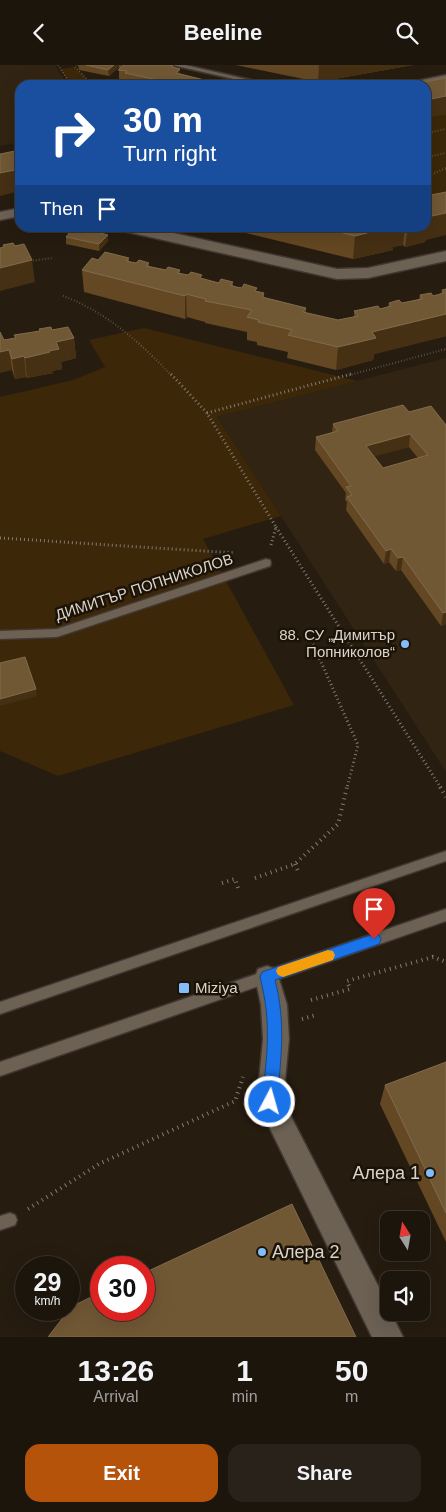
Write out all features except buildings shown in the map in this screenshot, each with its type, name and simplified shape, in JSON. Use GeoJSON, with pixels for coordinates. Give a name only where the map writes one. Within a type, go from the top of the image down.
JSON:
{"type":"FeatureCollection","features":[{"type":"Feature","properties":{"kind":"street"},"geometry":{"type":"LineString","coordinates":[[0,216],[15,213]]}},
{"type":"Feature","properties":{"kind":"street"},"geometry":{"type":"LineString","coordinates":[[146,232],[337,274],[368,273],[446,256]]}},
{"type":"Feature","properties":{"kind":"street"},"geometry":{"type":"LineString","coordinates":[[267,977],[274,1005],[276,1039],[270,1102],[388,1337]]}},
{"type":"Feature","properties":{"kind":"lane"},"geometry":{"type":"LineString","coordinates":[[175,65],[246,80]]}},
{"type":"Feature","properties":{"kind":"lane"},"geometry":{"type":"LineString","coordinates":[[429,80],[446,77]]}},
{"type":"Feature","properties":{"kind":"lane","name":"ДИМИТЪР ПОПНИКОЛОВ"},"geometry":{"type":"LineString","coordinates":[[0,635],[57,633],[266,563]]}},
{"type":"Feature","properties":{"kind":"lane"},"geometry":{"type":"LineString","coordinates":[[0,1008],[446,856]]}},
{"type":"Feature","properties":{"kind":"lane"},"geometry":{"type":"LineString","coordinates":[[0,1069],[446,915]]}},
{"type":"Feature","properties":{"kind":"path"},"geometry":{"type":"LineString","coordinates":[[58,65],[68,80]]}},
{"type":"Feature","properties":{"kind":"path"},"geometry":{"type":"LineString","coordinates":[[77,65],[75,67],[88,80]]}},
{"type":"Feature","properties":{"kind":"path"},"geometry":{"type":"LineString","coordinates":[[431,132],[446,129]]}},
{"type":"Feature","properties":{"kind":"path"},"geometry":{"type":"LineString","coordinates":[[431,156],[446,153]]}},
{"type":"Feature","properties":{"kind":"path"},"geometry":{"type":"LineString","coordinates":[[431,175],[446,168]]}},
{"type":"Feature","properties":{"kind":"path"},"geometry":{"type":"LineString","coordinates":[[27,261],[53,258]]}},
{"type":"Feature","properties":{"kind":"path"},"geometry":{"type":"LineString","coordinates":[[63,296],[82,303],[146,348],[207,413],[276,527],[446,797]]}},
{"type":"Feature","properties":{"kind":"path"},"geometry":{"type":"LineString","coordinates":[[207,413],[446,349]]}},
{"type":"Feature","properties":{"kind":"path"},"geometry":{"type":"LineString","coordinates":[[0,538],[233,553],[266,563],[276,527]]}},
{"type":"Feature","properties":{"kind":"path"},"geometry":{"type":"LineString","coordinates":[[255,878],[295,865],[338,824],[358,745],[313,644]]}},
{"type":"Feature","properties":{"kind":"path"},"geometry":{"type":"LineString","coordinates":[[295,865],[298,871]]}},
{"type":"Feature","properties":{"kind":"path"},"geometry":{"type":"LineString","coordinates":[[222,883],[235,879],[239,891]]}},
{"type":"Feature","properties":{"kind":"path"},"geometry":{"type":"LineString","coordinates":[[311,1000],[350,989],[347,981],[433,957],[446,962]]}},
{"type":"Feature","properties":{"kind":"path"},"geometry":{"type":"LineString","coordinates":[[5,1222],[99,1164],[234,1101]]}},
{"type":"Feature","properties":{"kind":"shaded area"},"geometry":{"type":"Polygon","coordinates":[[[0,65],[55,65],[65,80],[15,80],[15,143],[0,146],[0,65]]]}},
{"type":"Feature","properties":{"kind":"shaded area"},"geometry":{"type":"Polygon","coordinates":[[[75,67],[88,80],[68,80],[60,69],[75,67]]]}},
{"type":"Feature","properties":{"kind":"shaded area"},"geometry":{"type":"Polygon","coordinates":[[[446,115],[446,197],[431,200],[431,117],[446,115]]]}},
{"type":"Feature","properties":{"kind":"shaded area"},"geometry":{"type":"Polygon","coordinates":[[[144,328],[358,381],[217,417],[281,516],[203,539],[294,705],[58,776],[0,751],[0,397],[73,380],[105,367],[89,340],[144,328]]]}},
{"type":"Feature","properties":{"kind":"shaded area","name":"88. СУ „Димитър Попниколов“"},"geometry":{"type":"Polygon","coordinates":[[[446,358],[446,772],[217,417],[446,358]]]}},
{"type":"Feature","properties":{"kind":"slow traffic"},"geometry":{"type":"LineString","coordinates":[[283,971],[328,955]]}},
{"type":"Feature","properties":{"kind":"place","name":"88. СУ „Димитър Попниколов“"},"geometry":{"type":"Point","coordinates":[405,644]}},
{"type":"Feature","properties":{"kind":"place","name":"Miziya"},"geometry":{"type":"Point","coordinates":[184,988]}},
{"type":"Feature","properties":{"kind":"place","name":"Алера 1"},"geometry":{"type":"Point","coordinates":[430,1173]}},
{"type":"Feature","properties":{"kind":"place","name":"Алера 2"},"geometry":{"type":"Point","coordinates":[262,1252]}},
{"type":"Feature","properties":{"kind":"route"},"geometry":{"type":"LineString","coordinates":[[270,1102],[276,1039],[274,1005],[267,977],[374,939]]}}]}
